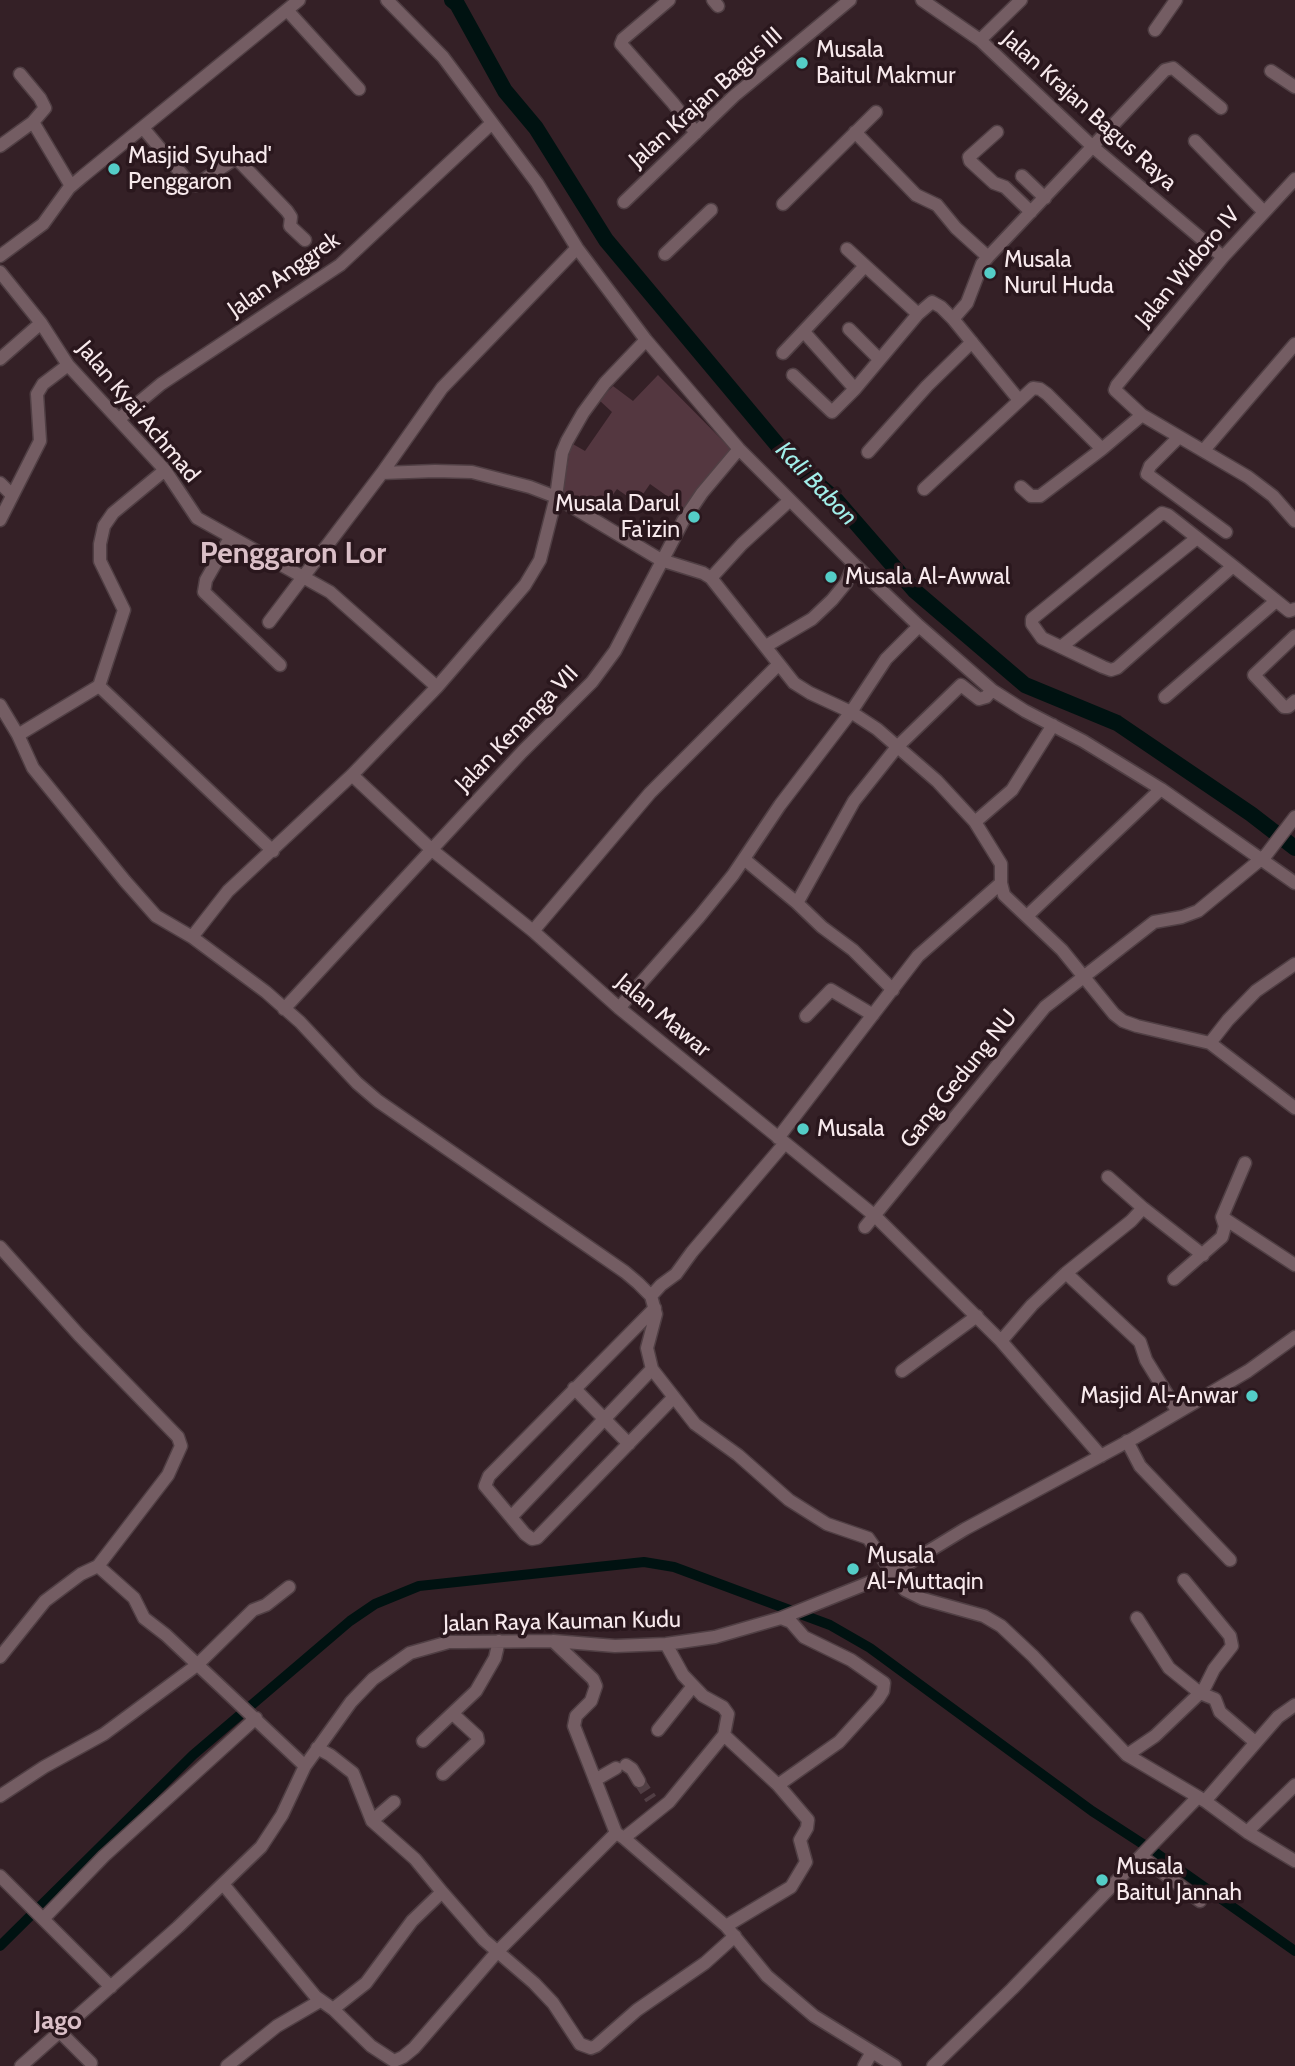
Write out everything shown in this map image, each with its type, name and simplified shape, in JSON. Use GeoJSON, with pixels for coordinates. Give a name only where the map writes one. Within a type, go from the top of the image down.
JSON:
{"type":"FeatureCollection","features":[{"type":"Feature","properties":{"kind":"street"},"geometry":{"type":"LineString","coordinates":[[0,256],[43,224],[72,186],[299,0]]}},
{"type":"Feature","properties":{"kind":"street"},"geometry":{"type":"LineString","coordinates":[[387,0],[443,57],[537,183],[578,248],[646,340],[739,449],[789,501],[919,626],[992,690],[1161,789],[1264,857],[1295,883]]}},
{"type":"Feature","properties":{"kind":"street"},"geometry":{"type":"LineString","coordinates":[[669,0],[621,44],[696,133]]}},
{"type":"Feature","properties":{"kind":"street","name":"Jalan Krajan Bagus III"},"geometry":{"type":"LineString","coordinates":[[624,202],[734,96],[850,0]]}},
{"type":"Feature","properties":{"kind":"street","name":"Jalan Krajan Bagus Raya"},"geometry":{"type":"LineString","coordinates":[[922,0],[980,40],[1093,146],[1223,257]]}},
{"type":"Feature","properties":{"kind":"street"},"geometry":{"type":"LineString","coordinates":[[980,40],[1021,0]]}},
{"type":"Feature","properties":{"kind":"street"},"geometry":{"type":"LineString","coordinates":[[1155,30],[1176,0]]}},
{"type":"Feature","properties":{"kind":"street"},"geometry":{"type":"LineString","coordinates":[[287,10],[359,89]]}},
{"type":"Feature","properties":{"kind":"street"},"geometry":{"type":"LineString","coordinates":[[953,319],[967,303],[982,264],[1168,68],[1176,69],[1221,108]]}},
{"type":"Feature","properties":{"kind":"street"},"geometry":{"type":"LineString","coordinates":[[1271,71],[1295,87]]}},
{"type":"Feature","properties":{"kind":"street"},"geometry":{"type":"LineString","coordinates":[[0,146],[43,112],[44,104],[20,74]]}},
{"type":"Feature","properties":{"kind":"street"},"geometry":{"type":"LineString","coordinates":[[783,204],[876,112]]}},
{"type":"Feature","properties":{"kind":"street"},"geometry":{"type":"LineString","coordinates":[[33,122],[72,186]]}},
{"type":"Feature","properties":{"kind":"street","name":"Jalan Anggrek"},"geometry":{"type":"LineString","coordinates":[[119,419],[161,384],[340,265],[492,123]]}},
{"type":"Feature","properties":{"kind":"street"},"geometry":{"type":"LineString","coordinates":[[143,128],[191,185],[196,185],[233,160],[241,162],[287,211],[291,217],[290,224],[305,240]]}},
{"type":"Feature","properties":{"kind":"street"},"geometry":{"type":"LineString","coordinates":[[855,132],[916,195],[937,205],[956,228],[988,257]]}},
{"type":"Feature","properties":{"kind":"street"},"geometry":{"type":"LineString","coordinates":[[997,132],[970,157],[970,161],[1031,212]]}},
{"type":"Feature","properties":{"kind":"street"},"geometry":{"type":"LineString","coordinates":[[1195,141],[1263,211]]}},
{"type":"Feature","properties":{"kind":"street"},"geometry":{"type":"LineString","coordinates":[[1022,176],[1045,198]]}},
{"type":"Feature","properties":{"kind":"street","name":"Jalan Widoro IV"},"geometry":{"type":"LineString","coordinates":[[1142,415],[1117,394],[1117,385],[1223,257],[1295,178]]}},
{"type":"Feature","properties":{"kind":"street"},"geometry":{"type":"LineString","coordinates":[[665,254],[711,210]]}},
{"type":"Feature","properties":{"kind":"street"},"geometry":{"type":"LineString","coordinates":[[270,622],[455,372],[578,248]]}},
{"type":"Feature","properties":{"kind":"street"},"geometry":{"type":"LineString","coordinates":[[848,249],[918,314]]}},
{"type":"Feature","properties":{"kind":"street"},"geometry":{"type":"LineString","coordinates":[[783,353],[865,266]]}},
{"type":"Feature","properties":{"kind":"street","name":"Jalan Kyai Achmad"},"geometry":{"type":"LineString","coordinates":[[0,272],[41,323],[68,365],[165,470],[197,518],[337,596],[437,687]]}},
{"type":"Feature","properties":{"kind":"street"},"geometry":{"type":"LineString","coordinates":[[793,375],[830,412],[835,411],[918,314],[932,302],[953,319],[1019,400]]}},
{"type":"Feature","properties":{"kind":"street"},"geometry":{"type":"LineString","coordinates":[[0,359],[41,323]]}},
{"type":"Feature","properties":{"kind":"street"},"geometry":{"type":"LineString","coordinates":[[849,329],[879,359]]}},
{"type":"Feature","properties":{"kind":"street"},"geometry":{"type":"LineString","coordinates":[[804,332],[855,389]]}},
{"type":"Feature","properties":{"kind":"street"},"geometry":{"type":"LineString","coordinates":[[192,937],[228,891],[352,775],[437,687],[534,572],[540,560],[556,497],[562,453],[583,413],[605,383],[646,340]]}},
{"type":"Feature","properties":{"kind":"street"},"geometry":{"type":"LineString","coordinates":[[867,452],[927,386],[972,342]]}},
{"type":"Feature","properties":{"kind":"street"},"geometry":{"type":"LineString","coordinates":[[1204,450],[1295,344]]}},
{"type":"Feature","properties":{"kind":"street"},"geometry":{"type":"LineString","coordinates":[[0,520],[40,441],[37,394],[43,384],[68,365]]}},
{"type":"Feature","properties":{"kind":"street"},"geometry":{"type":"LineString","coordinates":[[923,489],[1033,388],[1040,389],[1102,449]]}},
{"type":"Feature","properties":{"kind":"street"},"geometry":{"type":"LineString","coordinates":[[1021,487],[1031,496],[1040,496],[1142,415],[1261,486],[1295,521]]}},
{"type":"Feature","properties":{"kind":"street"},"geometry":{"type":"LineString","coordinates":[[1178,437],[1150,466],[1147,474],[1226,532]]}},
{"type":"Feature","properties":{"kind":"street","name":"Jalan Kenanga VII"},"geometry":{"type":"LineString","coordinates":[[284,1009],[522,752],[604,668],[682,521],[739,449]]}},
{"type":"Feature","properties":{"kind":"street"},"geometry":{"type":"LineString","coordinates":[[18,735],[99,686],[124,610],[100,561],[104,526],[113,513],[165,470]]}},
{"type":"Feature","properties":{"kind":"street"},"geometry":{"type":"LineString","coordinates":[[382,473],[472,472],[530,487],[556,497],[661,560],[711,578],[794,683],[851,712],[877,729],[937,781],[975,822],[1001,864],[1004,895],[1062,950],[1114,1014],[1123,1021],[1210,1043],[1293,1103]]}},
{"type":"Feature","properties":{"kind":"street"},"geometry":{"type":"LineString","coordinates":[[0,483],[12,495]]}},
{"type":"Feature","properties":{"kind":"street"},"geometry":{"type":"LineString","coordinates":[[711,578],[742,544],[789,501]]}},
{"type":"Feature","properties":{"kind":"street"},"geometry":{"type":"LineString","coordinates":[[1233,566],[1117,668],[1111,670],[1103,667],[1042,638],[1035,632],[1032,619],[1162,513],[1168,515],[1233,566],[1289,611],[1295,609]]}},
{"type":"Feature","properties":{"kind":"street"},"geometry":{"type":"LineString","coordinates":[[230,538],[206,580],[204,592],[279,665]]}},
{"type":"Feature","properties":{"kind":"street"},"geometry":{"type":"LineString","coordinates":[[1061,647],[1197,538]]}},
{"type":"Feature","properties":{"kind":"street"},"geometry":{"type":"LineString","coordinates":[[766,646],[812,619],[840,592],[854,564]]}},
{"type":"Feature","properties":{"kind":"street"},"geometry":{"type":"LineString","coordinates":[[1165,697],[1276,601]]}},
{"type":"Feature","properties":{"kind":"street"},"geometry":{"type":"LineString","coordinates":[[619,1008],[699,917],[851,712],[886,659],[919,626]]}},
{"type":"Feature","properties":{"kind":"street"},"geometry":{"type":"LineString","coordinates":[[1295,636],[1254,675],[1284,707],[1287,708],[1295,701]]}},
{"type":"Feature","properties":{"kind":"street"},"geometry":{"type":"LineString","coordinates":[[533,931],[650,793],[778,665]]}},
{"type":"Feature","properties":{"kind":"street"},"geometry":{"type":"LineString","coordinates":[[797,903],[854,802],[897,747],[961,685],[979,699],[986,697],[992,690]]}},
{"type":"Feature","properties":{"kind":"street"},"geometry":{"type":"LineString","coordinates":[[99,686],[273,851]]}},
{"type":"Feature","properties":{"kind":"street"},"geometry":{"type":"LineString","coordinates":[[1,708],[18,735],[33,768],[156,916],[192,937],[266,992],[300,1022],[364,1090],[625,1272],[653,1302],[656,1321],[647,1348],[652,1370],[695,1424],[738,1455],[789,1500],[827,1524],[868,1538],[905,1590],[984,1616],[1001,1626],[1127,1755],[1201,1799],[1247,1832],[1295,1861]]}},
{"type":"Feature","properties":{"kind":"street"},"geometry":{"type":"LineString","coordinates":[[975,822],[1015,786],[1053,725]]}},
{"type":"Feature","properties":{"kind":"street","name":"Jalan Mawar"},"geometry":{"type":"LineString","coordinates":[[352,775],[432,850],[533,931],[619,1008],[875,1216],[1001,1341],[1101,1456]]}},
{"type":"Feature","properties":{"kind":"street"},"geometry":{"type":"LineString","coordinates":[[1027,916],[1161,789]]}},
{"type":"Feature","properties":{"kind":"street","name":"Gang Gedung NU"},"geometry":{"type":"LineString","coordinates":[[865,1227],[1041,1011],[1154,922],[1198,911],[1264,857],[1293,820]]}},
{"type":"Feature","properties":{"kind":"street"},"geometry":{"type":"LineString","coordinates":[[744,859],[822,927],[853,950],[892,989]]}},
{"type":"Feature","properties":{"kind":"street"},"geometry":{"type":"LineString","coordinates":[[674,1397],[537,1538],[529,1537],[485,1486],[486,1481],[653,1302],[662,1284],[676,1274],[782,1141],[918,956],[1001,883]]}},
{"type":"Feature","properties":{"kind":"street"},"geometry":{"type":"LineString","coordinates":[[1210,1043],[1256,991],[1295,964]]}},
{"type":"Feature","properties":{"kind":"street"},"geometry":{"type":"LineString","coordinates":[[806,1016],[831,990],[873,1015]]}},
{"type":"Feature","properties":{"kind":"street"},"geometry":{"type":"LineString","coordinates":[[1174,1279],[1225,1232],[1222,1217],[1245,1163]]}},
{"type":"Feature","properties":{"kind":"street"},"geometry":{"type":"LineString","coordinates":[[1108,1177],[1203,1255]]}},
{"type":"Feature","properties":{"kind":"street"},"geometry":{"type":"LineString","coordinates":[[1001,1341],[1032,1305],[1066,1273],[1131,1221],[1143,1208]]}},
{"type":"Feature","properties":{"kind":"street"},"geometry":{"type":"LineString","coordinates":[[1222,1217],[1295,1265]]}},
{"type":"Feature","properties":{"kind":"street"},"geometry":{"type":"LineString","coordinates":[[0,1247],[181,1442],[180,1452],[168,1475],[98,1566],[81,1574],[45,1601],[0,1657]]}},
{"type":"Feature","properties":{"kind":"street"},"geometry":{"type":"LineString","coordinates":[[1066,1273],[1140,1342],[1146,1360],[1178,1412]]}},
{"type":"Feature","properties":{"kind":"street"},"geometry":{"type":"LineString","coordinates":[[902,1371],[977,1316]]}},
{"type":"Feature","properties":{"kind":"street"},"geometry":{"type":"LineString","coordinates":[[893,1573],[965,1529],[1178,1412],[1292,1343]]}},
{"type":"Feature","properties":{"kind":"street"},"geometry":{"type":"LineString","coordinates":[[511,1517],[652,1370]]}},
{"type":"Feature","properties":{"kind":"street"},"geometry":{"type":"LineString","coordinates":[[574,1388],[629,1444]]}},
{"type":"Feature","properties":{"kind":"street"},"geometry":{"type":"LineString","coordinates":[[1127,1441],[1140,1466],[1230,1560]]}},
{"type":"Feature","properties":{"kind":"street"},"geometry":{"type":"LineString","coordinates":[[98,1566],[134,1598],[144,1618],[306,1766]]}},
{"type":"Feature","properties":{"kind":"street","name":"Jalan Raya Kauman Kudu"},"geometry":{"type":"LineString","coordinates":[[21,2066],[223,1884],[270,1836],[306,1766],[351,1702],[373,1679],[410,1653],[449,1642],[553,1641],[615,1646],[666,1644],[715,1637],[782,1618],[893,1573]]}},
{"type":"Feature","properties":{"kind":"street"},"geometry":{"type":"LineString","coordinates":[[1127,1755],[1155,1735],[1200,1693],[1232,1646],[1230,1636],[1184,1580]]}},
{"type":"Feature","properties":{"kind":"street"},"geometry":{"type":"LineString","coordinates":[[0,1796],[44,1767],[104,1734],[197,1665],[253,1610],[266,1605],[289,1587]]}},
{"type":"Feature","properties":{"kind":"street"},"geometry":{"type":"LineString","coordinates":[[778,1785],[839,1742],[878,1699],[884,1683],[851,1660],[804,1637],[791,1622],[782,1618]]}},
{"type":"Feature","properties":{"kind":"street"},"geometry":{"type":"LineString","coordinates":[[1137,1618],[1169,1668],[1200,1693],[1215,1699],[1220,1712],[1255,1742]]}},
{"type":"Feature","properties":{"kind":"street"},"geometry":{"type":"LineString","coordinates":[[424,1741],[476,1691],[495,1658],[499,1641]]}},
{"type":"Feature","properties":{"kind":"street"},"geometry":{"type":"LineString","coordinates":[[553,1641],[593,1679],[596,1686],[591,1701],[576,1716],[574,1726],[620,1836],[731,1931],[767,1976],[814,2016],[895,2066]]}},
{"type":"Feature","properties":{"kind":"street"},"geometry":{"type":"LineString","coordinates":[[223,1884],[320,2001],[333,2009],[391,2063],[403,2057],[414,2048],[497,1952],[620,1836],[675,1796],[724,1735],[728,1714],[723,1707],[682,1675],[666,1644]]}},
{"type":"Feature","properties":{"kind":"street"},"geometry":{"type":"LineString","coordinates":[[657,1730],[693,1686]]}},
{"type":"Feature","properties":{"kind":"street"},"geometry":{"type":"LineString","coordinates":[[933,2066],[1012,1989],[1153,1841],[1201,1799],[1278,1717],[1295,1705]]}},
{"type":"Feature","properties":{"kind":"street"},"geometry":{"type":"LineString","coordinates":[[443,1774],[478,1741],[477,1736],[453,1714]]}},
{"type":"Feature","properties":{"kind":"street"},"geometry":{"type":"LineString","coordinates":[[43,1917],[253,1716]]}},
{"type":"Feature","properties":{"kind":"street"},"geometry":{"type":"LineString","coordinates":[[317,1748],[353,1773],[372,1821],[415,1859],[497,1952],[553,2003],[576,2039],[591,2048],[638,2010],[705,1963],[731,1931],[761,1903],[785,1892],[806,1862],[800,1840],[808,1820],[778,1785],[724,1735]]}},
{"type":"Feature","properties":{"kind":"street"},"geometry":{"type":"LineString","coordinates":[[595,1780],[621,1767],[632,1769],[639,1781]]}},
{"type":"Feature","properties":{"kind":"street"},"geometry":{"type":"LineString","coordinates":[[1247,1832],[1295,1785]]}},
{"type":"Feature","properties":{"kind":"street"},"geometry":{"type":"LineString","coordinates":[[651,1799],[659,1810]]}},
{"type":"Feature","properties":{"kind":"street"},"geometry":{"type":"LineString","coordinates":[[372,1821],[394,1802]]}},
{"type":"Feature","properties":{"kind":"street"},"geometry":{"type":"LineString","coordinates":[[1142,1854],[1200,1901]]}},
{"type":"Feature","properties":{"kind":"street"},"geometry":{"type":"LineString","coordinates":[[0,1876],[111,1987]]}},
{"type":"Feature","properties":{"kind":"street"},"geometry":{"type":"LineString","coordinates":[[333,2009],[366,1983],[412,1921],[442,1892]]}},
{"type":"Feature","properties":{"kind":"street"},"geometry":{"type":"LineString","coordinates":[[227,2066],[277,2026],[320,2001]]}},
{"type":"Feature","properties":{"kind":"street"},"geometry":{"type":"LineString","coordinates":[[60,2032],[91,2063]]}},
{"type":"Feature","properties":{"kind":"street"},"geometry":{"type":"LineString","coordinates":[[864,2066],[872,2052]]}},
{"type":"Feature","properties":{"kind":"shaded area"},"geometry":{"type":"Polygon","coordinates":[[[658,375],[731,449],[684,508],[650,484],[637,503],[617,489],[599,514],[563,492],[571,443],[585,451],[612,412],[599,400],[613,386],[633,401],[658,375]]]}},
{"type":"Feature","properties":{"kind":"waterway","name":"Kali Babon"},"geometry":{"type":"LineString","coordinates":[[452,0],[457,4],[505,91],[536,128],[606,240],[790,460],[836,500],[915,591],[1025,685],[1117,723],[1251,814],[1295,848]]}},
{"type":"Feature","properties":{"kind":"waterway"},"geometry":{"type":"LineString","coordinates":[[0,1946],[193,1755],[350,1621],[375,1604],[419,1586],[644,1562],[674,1567],[830,1625],[870,1648],[1092,1811],[1295,1951]]}},
{"type":"Feature","properties":{"kind":"tunnel"},"geometry":{"type":"LineString","coordinates":[[639,1781],[651,1799]]}},
{"type":"Feature","properties":{"kind":"place","name":"Musala Baitul Makmur"},"geometry":{"type":"Point","coordinates":[802,63]}},
{"type":"Feature","properties":{"kind":"place","name":"Masjid Syuhad' Penggaron"},"geometry":{"type":"Point","coordinates":[114,169]}},
{"type":"Feature","properties":{"kind":"place","name":"Musala Nurul Huda"},"geometry":{"type":"Point","coordinates":[990,273]}},
{"type":"Feature","properties":{"kind":"place","name":"Musala Darul Fa'izin"},"geometry":{"type":"Point","coordinates":[694,517]}},
{"type":"Feature","properties":{"kind":"place","name":"Musala Al-Awwal"},"geometry":{"type":"Point","coordinates":[831,577]}},
{"type":"Feature","properties":{"kind":"place","name":"Musala"},"geometry":{"type":"Point","coordinates":[803,1129]}},
{"type":"Feature","properties":{"kind":"place","name":"Masjid Al-Anwar"},"geometry":{"type":"Point","coordinates":[1252,1396]}},
{"type":"Feature","properties":{"kind":"place","name":"Musala Al-Muttaqin"},"geometry":{"type":"Point","coordinates":[853,1569]}},
{"type":"Feature","properties":{"kind":"place","name":"Musala Baitul Jannah"},"geometry":{"type":"Point","coordinates":[1102,1880]}},
{"type":"Feature","properties":{"kind":"district","name":"Penggaron Lor"},"geometry":{"type":"Point","coordinates":[293,554]}},
{"type":"Feature","properties":{"kind":"district","name":"Jago"},"geometry":{"type":"Point","coordinates":[58,2021]}}]}
